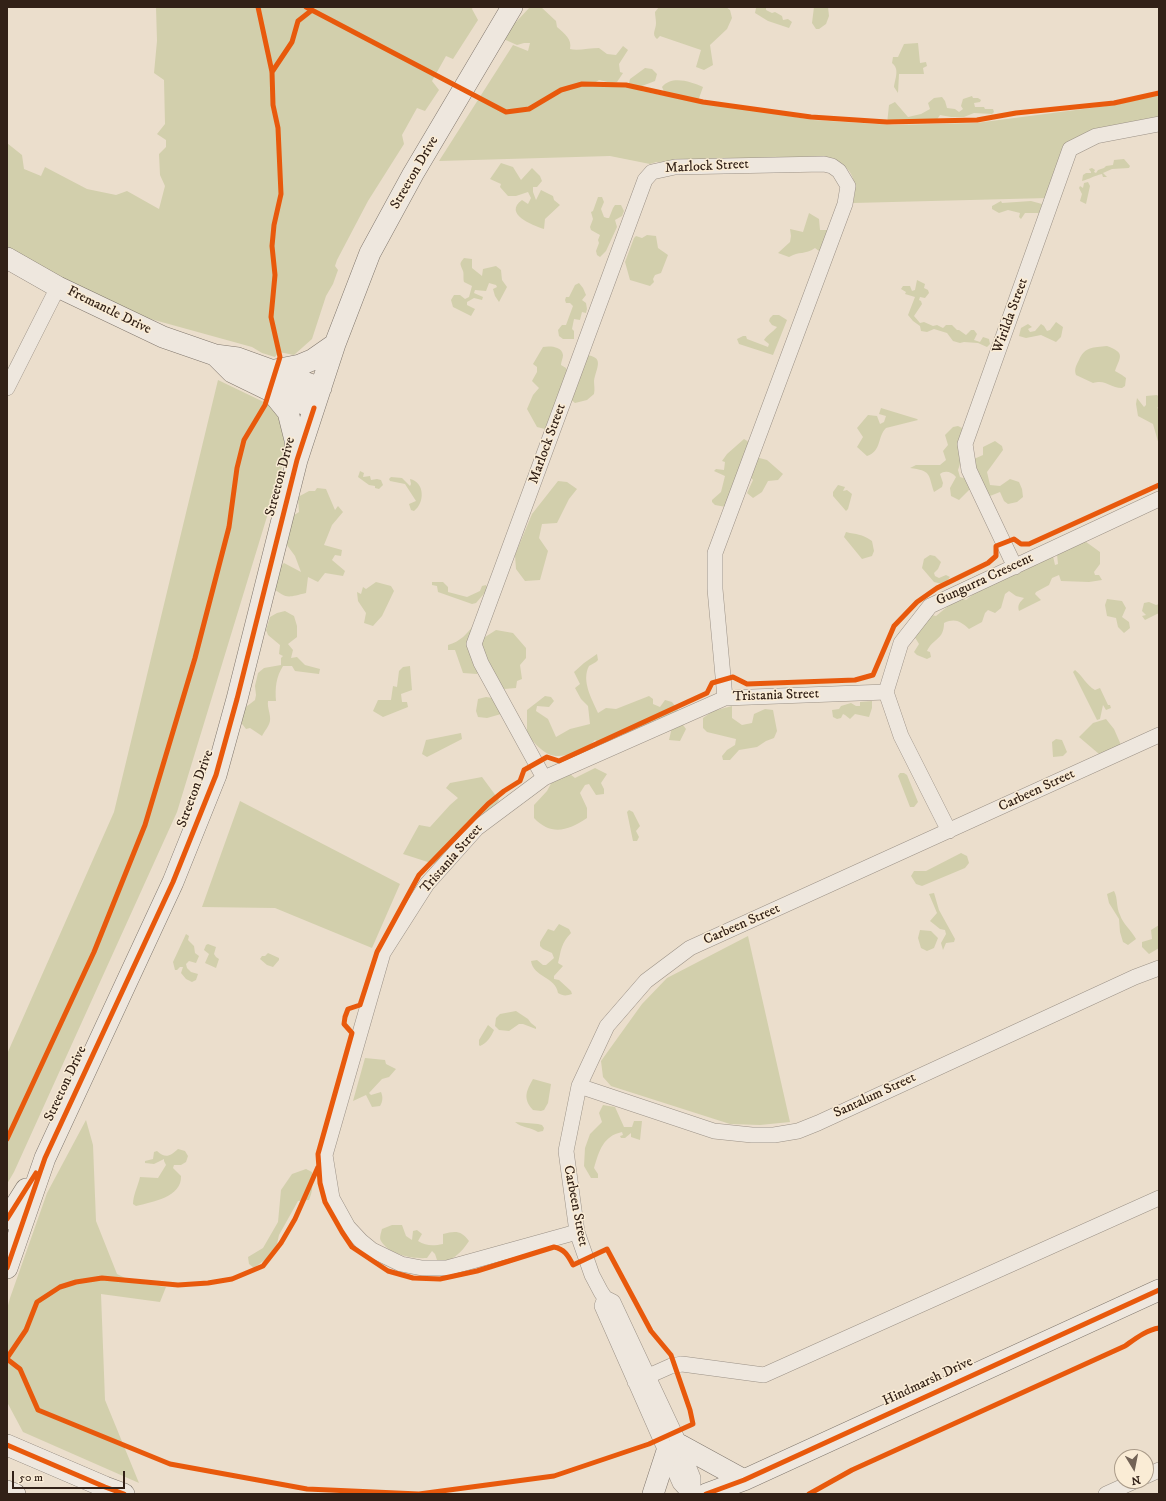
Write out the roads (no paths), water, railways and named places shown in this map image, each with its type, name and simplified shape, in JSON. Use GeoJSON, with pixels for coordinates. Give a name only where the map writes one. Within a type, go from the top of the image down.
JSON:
{"type":"FeatureCollection","features":[{"type":"Feature","properties":{"kind":"main road","name":"Streeton Drive"},"geometry":{"type":"LineString","coordinates":[[7,1268],[45,1158],[173,882],[216,775],[237,699],[297,460],[335,344],[370,253],[413,174],[512,7]]}},
{"type":"Feature","properties":{"kind":"main road","name":"Fremantle Drive"},"geometry":{"type":"LineString","coordinates":[[7,258],[58,287],[163,337],[215,355],[232,372],[321,388]]}},
{"type":"Feature","properties":{"kind":"main road"},"geometry":{"type":"LineString","coordinates":[[297,460],[295,440],[288,412],[272,380],[312,360],[335,344]]}},
{"type":"Feature","properties":{"kind":"main road","name":"Fremantle Drive"},"geometry":{"type":"LineString","coordinates":[[272,380],[314,408]]}},
{"type":"Feature","properties":{"kind":"main road","name":"Streeton Drive"},"geometry":{"type":"LineString","coordinates":[[7,1219],[45,1158]]}},
{"type":"Feature","properties":{"kind":"main road","name":"Hindmarsh Drive"},"geometry":{"type":"LineString","coordinates":[[706,1494],[744,1480],[1159,1290]]}},
{"type":"Feature","properties":{"kind":"main road"},"geometry":{"type":"LineString","coordinates":[[9,1444],[104,1487],[124,1494]]}},
{"type":"Feature","properties":{"kind":"main road"},"geometry":{"type":"LineString","coordinates":[[653,1494],[673,1448],[744,1480]]}},
{"type":"Feature","properties":{"kind":"main road"},"geometry":{"type":"LineString","coordinates":[[7,1491],[15,1494]]}},
{"type":"Feature","properties":{"kind":"street","name":"Wirilda Street"},"geometry":{"type":"LineString","coordinates":[[1015,567],[969,470],[965,444],[1070,149],[1096,136],[1159,124]]}},
{"type":"Feature","properties":{"kind":"street","name":"Marlock Street"},"geometry":{"type":"LineString","coordinates":[[544,778],[481,663],[474,644],[645,180],[652,172],[674,166],[824,164],[832,166],[839,171],[848,186],[845,204],[715,553],[715,589],[725,698]]}},
{"type":"Feature","properties":{"kind":"street"},"geometry":{"type":"LineString","coordinates":[[7,388],[58,287]]}},
{"type":"Feature","properties":{"kind":"street","name":"Gungurra Crescent"},"geometry":{"type":"LineString","coordinates":[[886,692],[901,643],[930,606],[1159,499]]}},
{"type":"Feature","properties":{"kind":"street"},"geometry":{"type":"LineString","coordinates":[[886,692],[902,736],[949,831]]}},
{"type":"Feature","properties":{"kind":"street","name":"Tristania Street"},"geometry":{"type":"LineString","coordinates":[[577,1232],[447,1268],[422,1268],[401,1264],[372,1250],[348,1227],[332,1198],[325,1155],[384,953],[427,884],[477,828],[544,778],[725,698],[886,692]]}},
{"type":"Feature","properties":{"kind":"street","name":"Carbeen Street"},"geometry":{"type":"LineString","coordinates":[[693,1494],[693,1478],[673,1448],[641,1379],[602,1306],[605,1298],[592,1275],[577,1232],[566,1151],[579,1086],[607,1026],[646,981],[690,948],[1159,736]]}},
{"type":"Feature","properties":{"kind":"street","name":"Santalum Street"},"geometry":{"type":"LineString","coordinates":[[579,1086],[714,1131],[752,1135],[798,1131],[1135,977],[1159,968]]}},
{"type":"Feature","properties":{"kind":"street"},"geometry":{"type":"LineString","coordinates":[[641,1379],[671,1366],[682,1364],[764,1375],[1159,1198]]}},
{"type":"Feature","properties":{"kind":"street","name":"Carbeen Street"},"geometry":{"type":"LineString","coordinates":[[673,1448],[680,1483],[690,1494]]}},
{"type":"Feature","properties":{"kind":"street"},"geometry":{"type":"LineString","coordinates":[[1106,1494],[1117,1489]]}}]}
